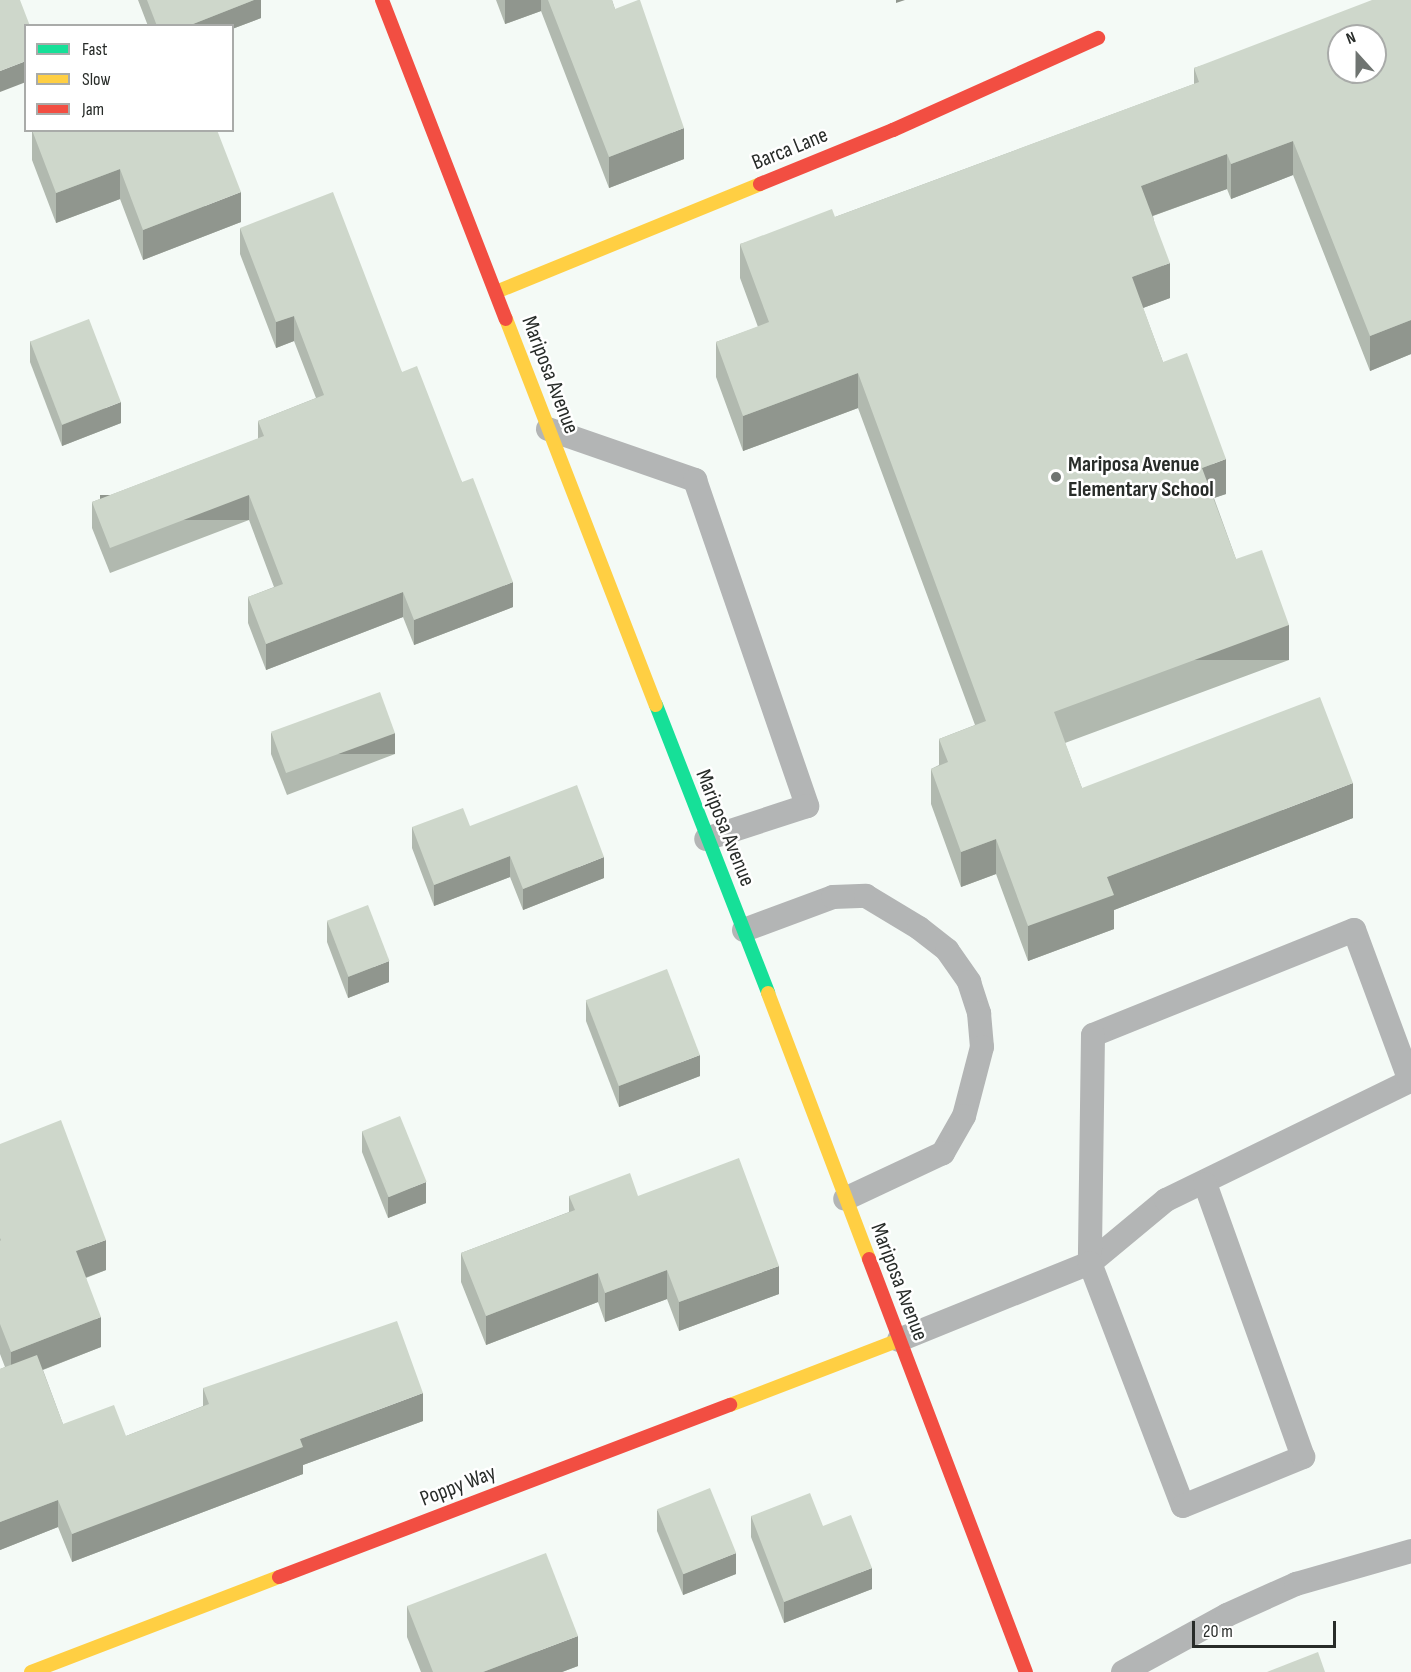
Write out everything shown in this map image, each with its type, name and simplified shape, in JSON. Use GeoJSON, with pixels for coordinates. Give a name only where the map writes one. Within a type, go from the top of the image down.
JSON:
{"type":"FeatureCollection","features":[{"type":"Feature","properties":{"kind":"street","name":"Mariposa Avenue"},"geometry":{"type":"LineString","coordinates":[[382,0],[706,839],[744,930],[1026,1672]]}},
{"type":"Feature","properties":{"kind":"street","name":"Barca Lane"},"geometry":{"type":"LineString","coordinates":[[496,292],[893,130],[1098,38]]}},
{"type":"Feature","properties":{"kind":"street","name":"Poppy Way"},"geometry":{"type":"LineString","coordinates":[[31,1672],[900,1340]]}},
{"type":"Feature","properties":{"kind":"lane"},"geometry":{"type":"LineString","coordinates":[[548,429],[694,480],[807,806],[706,839]]}},
{"type":"Feature","properties":{"kind":"lane"},"geometry":{"type":"LineString","coordinates":[[744,930],[833,897],[866,896],[919,928],[947,950],[969,982],[979,1013],[982,1047],[964,1116],[943,1153],[845,1198]]}},
{"type":"Feature","properties":{"kind":"lane"},"geometry":{"type":"LineString","coordinates":[[900,1340],[1090,1263],[1166,1200],[1204,1184],[1410,1081],[1354,930],[1093,1035],[1090,1263],[1183,1506],[1303,1457],[1204,1184]]}},
{"type":"Feature","properties":{"kind":"lane"},"geometry":{"type":"LineString","coordinates":[[1123,1672],[1227,1615],[1296,1584],[1411,1551]]}},
{"type":"Feature","properties":{"kind":"building"},"geometry":{"type":"Polygon","coordinates":[[[0,0],[20,0],[29,24],[24,24],[24,62],[0,71],[0,0]]]}},
{"type":"Feature","properties":{"kind":"building"},"geometry":{"type":"Polygon","coordinates":[[[147,0],[254,0],[193,24],[156,24],[147,0]]]}},
{"type":"Feature","properties":{"kind":"building"},"geometry":{"type":"Polygon","coordinates":[[[548,0],[612,0],[615,9],[640,0],[684,128],[609,157],[548,0]]]}},
{"type":"Feature","properties":{"kind":"building"},"geometry":{"type":"Polygon","coordinates":[[[1372,0],[1411,0],[1411,320],[1370,336],[1293,141],[1231,164],[1227,154],[1141,186],[1170,263],[1132,277],[1163,362],[1187,353],[1226,459],[1202,468],[1236,559],[1262,550],[1289,625],[1054,712],[1082,788],[1320,697],[1353,783],[1107,877],[1114,895],[1028,926],[996,839],[961,852],[931,769],[948,762],[939,739],[986,721],[858,373],[743,416],[716,342],[769,322],[740,244],[832,209],[835,217],[1199,82],[1194,68],[1372,0]]]}},
{"type":"Feature","properties":{"kind":"building"},"geometry":{"type":"Polygon","coordinates":[[[33,132],[218,132],[241,192],[143,230],[120,169],[56,193],[33,132]]]}},
{"type":"Feature","properties":{"kind":"building"},"geometry":{"type":"Polygon","coordinates":[[[333,192],[402,372],[417,366],[462,482],[473,478],[513,582],[414,620],[403,592],[266,644],[248,597],[283,584],[249,495],[110,548],[92,502],[264,436],[258,421],[324,395],[294,316],[276,322],[240,228],[333,192]]]}},
{"type":"Feature","properties":{"kind":"building"},"geometry":{"type":"Polygon","coordinates":[[[89,319],[121,402],[62,425],[30,342],[89,319]]]}},
{"type":"Feature","properties":{"kind":"building"},"geometry":{"type":"Polygon","coordinates":[[[380,692],[395,733],[286,773],[271,732],[380,692]]]}},
{"type":"Feature","properties":{"kind":"building"},"geometry":{"type":"Polygon","coordinates":[[[577,785],[604,857],[523,889],[510,856],[434,885],[412,827],[463,808],[470,826],[577,785]]]}},
{"type":"Feature","properties":{"kind":"building"},"geometry":{"type":"Polygon","coordinates":[[[368,905],[390,961],[348,977],[327,921],[368,905]]]}},
{"type":"Feature","properties":{"kind":"building"},"geometry":{"type":"Polygon","coordinates":[[[667,969],[700,1055],[619,1086],[586,1000],[667,969]]]}},
{"type":"Feature","properties":{"kind":"building"},"geometry":{"type":"Polygon","coordinates":[[[400,1116],[427,1182],[389,1197],[362,1131],[400,1116]]]}},
{"type":"Feature","properties":{"kind":"building"},"geometry":{"type":"Polygon","coordinates":[[[61,1120],[106,1240],[76,1251],[101,1317],[11,1352],[0,1324],[0,1144],[61,1120]]]}},
{"type":"Feature","properties":{"kind":"building"},"geometry":{"type":"Polygon","coordinates":[[[739,1158],[779,1266],[679,1302],[667,1270],[605,1293],[598,1273],[486,1316],[461,1253],[575,1210],[569,1196],[630,1173],[638,1196],[739,1158]]]}},
{"type":"Feature","properties":{"kind":"building"},"geometry":{"type":"Polygon","coordinates":[[[397,1321],[423,1393],[300,1439],[303,1447],[72,1534],[58,1500],[0,1522],[0,1369],[37,1355],[63,1424],[114,1405],[126,1436],[209,1404],[203,1388],[397,1321]]]}},
{"type":"Feature","properties":{"kind":"building"},"geometry":{"type":"Polygon","coordinates":[[[710,1488],[736,1553],[683,1574],[657,1509],[710,1488]]]}},
{"type":"Feature","properties":{"kind":"building"},"geometry":{"type":"Polygon","coordinates":[[[810,1493],[823,1526],[851,1515],[872,1568],[784,1602],[751,1516],[810,1493]]]}},
{"type":"Feature","properties":{"kind":"building"},"geometry":{"type":"Polygon","coordinates":[[[546,1553],[578,1636],[483,1672],[433,1672],[407,1606],[546,1553]]]}},
{"type":"Feature","properties":{"kind":"building"},"geometry":{"type":"Polygon","coordinates":[[[1318,1652],[1325,1672],[1267,1672],[1318,1652]]]}},
{"type":"Feature","properties":{"kind":"traffic: fast"},"geometry":{"type":"LineString","coordinates":[[656,705],[768,993]]}},
{"type":"Feature","properties":{"kind":"traffic: slow"},"geometry":{"type":"LineString","coordinates":[[496,292],[760,184]]}},
{"type":"Feature","properties":{"kind":"traffic: slow"},"geometry":{"type":"LineString","coordinates":[[506,319],[656,705]]}},
{"type":"Feature","properties":{"kind":"traffic: slow"},"geometry":{"type":"LineString","coordinates":[[768,993],[869,1259]]}},
{"type":"Feature","properties":{"kind":"traffic: slow"},"geometry":{"type":"LineString","coordinates":[[730,1405],[899,1340]]}},
{"type":"Feature","properties":{"kind":"traffic: slow"},"geometry":{"type":"LineString","coordinates":[[31,1672],[279,1577]]}},
{"type":"Feature","properties":{"kind":"traffic: jam"},"geometry":{"type":"LineString","coordinates":[[382,0],[506,319]]}},
{"type":"Feature","properties":{"kind":"traffic: jam"},"geometry":{"type":"LineString","coordinates":[[760,184],[893,130],[1098,38]]}},
{"type":"Feature","properties":{"kind":"traffic: jam"},"geometry":{"type":"LineString","coordinates":[[869,1259],[1026,1672]]}},
{"type":"Feature","properties":{"kind":"traffic: jam"},"geometry":{"type":"LineString","coordinates":[[279,1577],[730,1405]]}},
{"type":"Feature","properties":{"kind":"place","name":"Mariposa Avenue Elementary School"},"geometry":{"type":"Point","coordinates":[1056,477]}}]}
